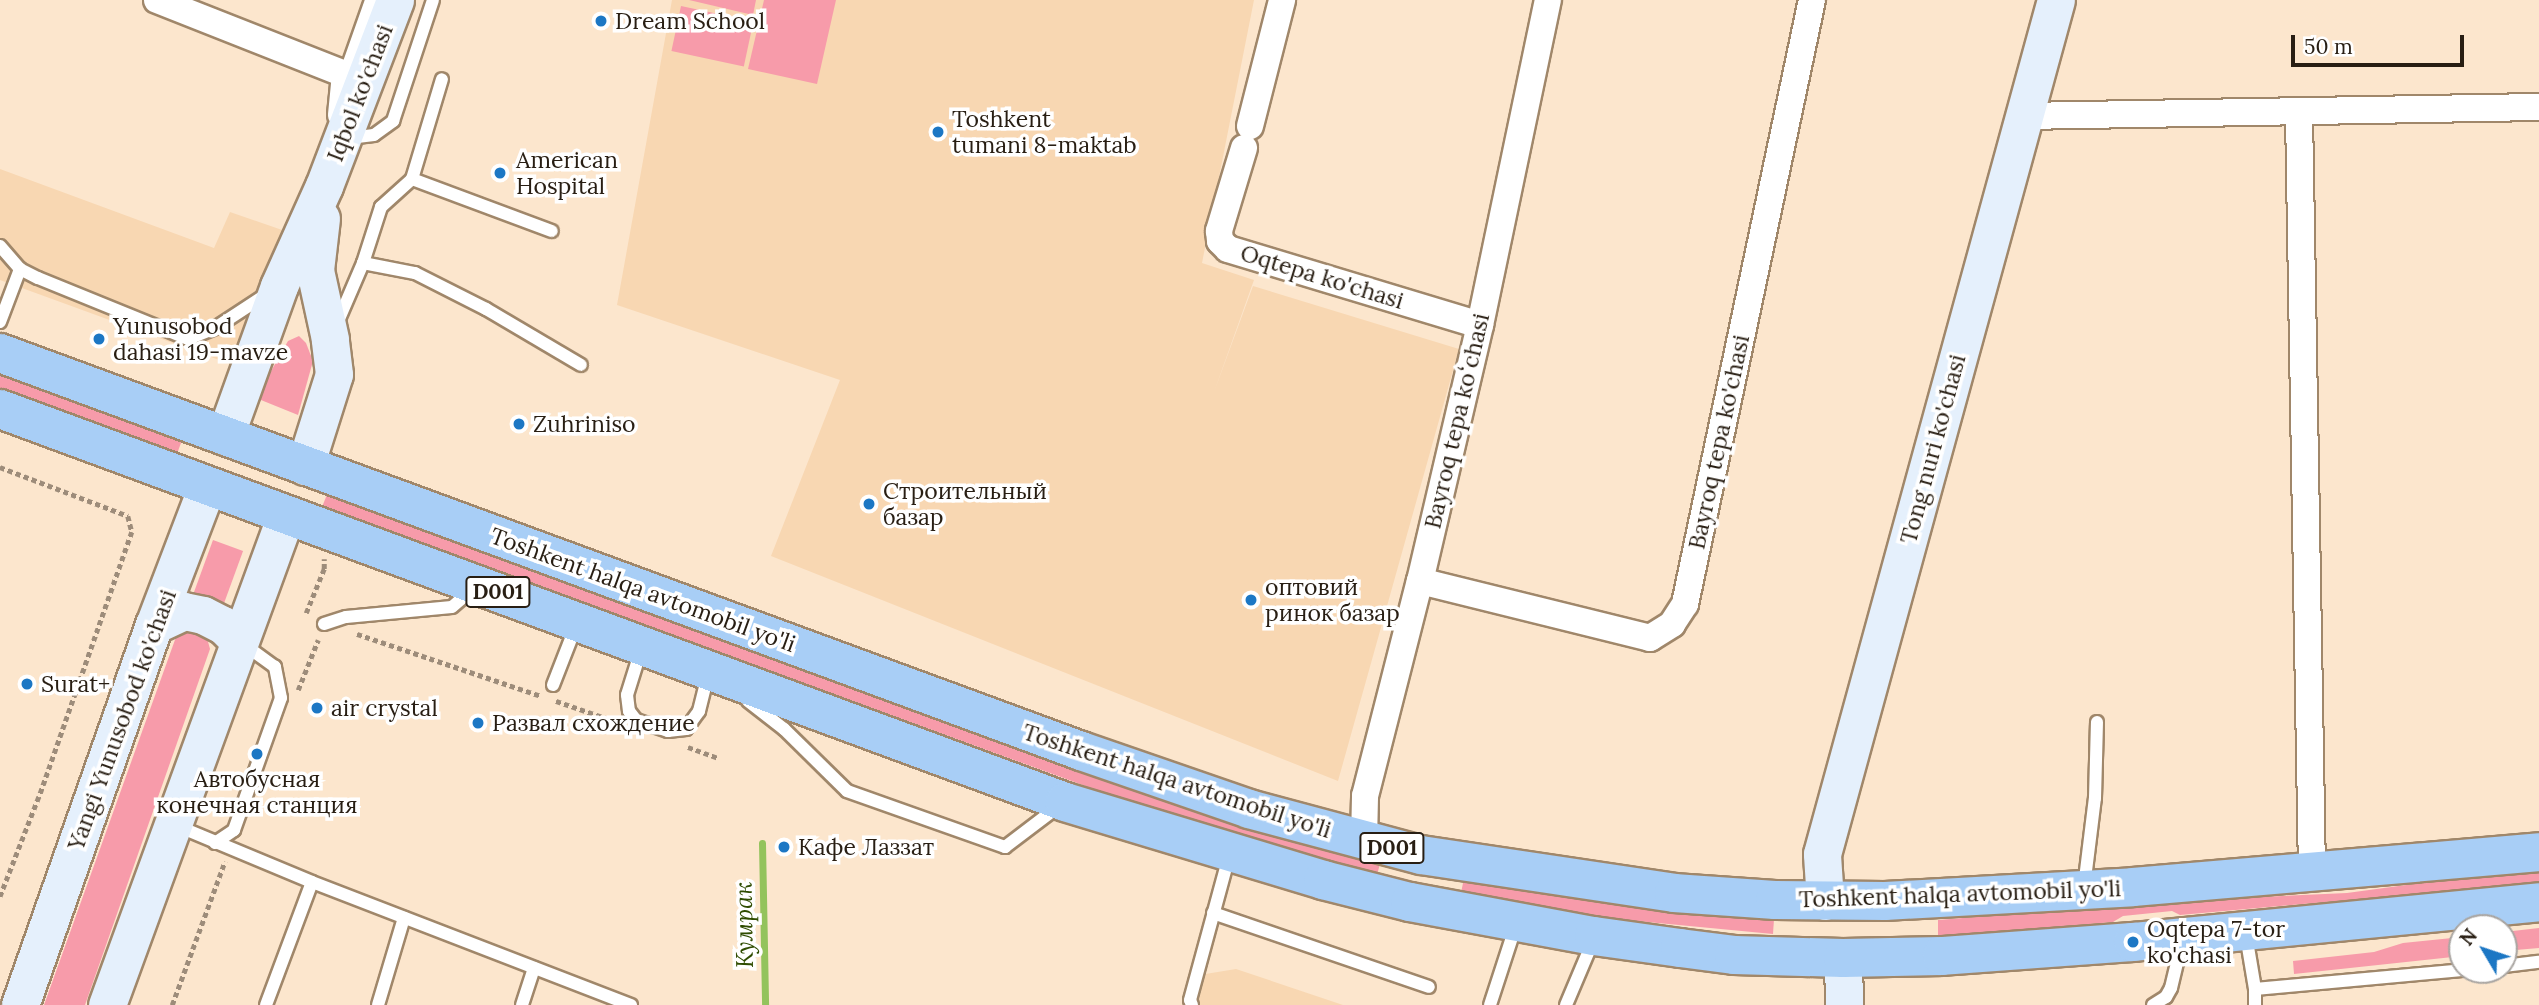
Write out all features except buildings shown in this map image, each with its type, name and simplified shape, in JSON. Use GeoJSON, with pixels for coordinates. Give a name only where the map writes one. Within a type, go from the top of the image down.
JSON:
{"type":"FeatureCollection","features":[{"type":"Feature","properties":{"kind":"highway","name":"Toshkent halqa avtomobil yo'li"},"geometry":{"type":"LineString","coordinates":[[0,353],[1081,751],[1249,809],[1421,855],[1623,887],[1726,898],[1825,901],[1947,899],[2083,890],[2312,874],[2539,852]]}},
{"type":"Feature","properties":{"kind":"highway","name":"D001"},"geometry":{"type":"LineString","coordinates":[[0,409],[1065,802],[1410,902],[1594,936],[1734,955],[1843,958],[1993,953],[2539,902]]}},
{"type":"Feature","properties":{"kind":"highway","name":"Yangi Yunusobod ko'chasi"},"geometry":{"type":"LineString","coordinates":[[207,486],[225,436]]}},
{"type":"Feature","properties":{"kind":"highway"},"geometry":{"type":"LineString","coordinates":[[286,515],[304,466]]}},
{"type":"Feature","properties":{"kind":"highway"},"geometry":{"type":"LineString","coordinates":[[1825,901],[1843,958]]}},
{"type":"Feature","properties":{"kind":"street"},"geometry":{"type":"LineString","coordinates":[[158,0],[203,8],[345,74],[341,139]]}},
{"type":"Feature","properties":{"kind":"street","name":"Iqbol ko'chasi"},"geometry":{"type":"LineString","coordinates":[[225,436],[279,286],[324,186],[395,0]]}},
{"type":"Feature","properties":{"kind":"street","name":"Oqtepa ko'chasi"},"geometry":{"type":"LineString","coordinates":[[1282,0],[1247,137],[1219,231],[1220,241],[1228,249],[1480,325]]}},
{"type":"Feature","properties":{"kind":"street","name":"Bayroq tepa koʻchasi"},"geometry":{"type":"LineString","coordinates":[[1364,841],[1365,796],[1420,580],[1480,325],[1548,0]]}},
{"type":"Feature","properties":{"kind":"street","name":"Bayroq tepa ko'chasi"},"geometry":{"type":"LineString","coordinates":[[1420,580],[1650,638],[1672,624],[1685,604],[1812,0]]}},
{"type":"Feature","properties":{"kind":"street","name":"Tong nuri ko'chasi"},"geometry":{"type":"LineString","coordinates":[[1825,901],[1822,853],[2056,0]]}},
{"type":"Feature","properties":{"kind":"street"},"geometry":{"type":"LineString","coordinates":[[2023,116],[2539,107]]}},
{"type":"Feature","properties":{"kind":"street"},"geometry":{"type":"LineString","coordinates":[[2299,113],[2312,874]]}},
{"type":"Feature","properties":{"kind":"street","name":"Iqbol ko'chasi"},"geometry":{"type":"LineString","coordinates":[[304,466],[334,374],[330,339],[315,270],[324,186]]}},
{"type":"Feature","properties":{"kind":"street","name":"Yangi Yunusobod ko'chasi"},"geometry":{"type":"LineString","coordinates":[[20,1005],[154,625],[207,486]]}},
{"type":"Feature","properties":{"kind":"street"},"geometry":{"type":"LineString","coordinates":[[107,1005],[286,515]]}},
{"type":"Feature","properties":{"kind":"street"},"geometry":{"type":"LineString","coordinates":[[154,625],[184,611],[203,615],[223,625],[239,641]]}},
{"type":"Feature","properties":{"kind":"street"},"geometry":{"type":"LineString","coordinates":[[1843,958],[1844,1005]]}},
{"type":"Feature","properties":{"kind":"lane"},"geometry":{"type":"LineString","coordinates":[[345,74],[371,0]]}},
{"type":"Feature","properties":{"kind":"lane"},"geometry":{"type":"LineString","coordinates":[[341,139],[374,135],[393,121],[433,0]]}},
{"type":"Feature","properties":{"kind":"lane"},"geometry":{"type":"LineString","coordinates":[[330,339],[363,263],[381,207],[412,180],[442,79]]}},
{"type":"Feature","properties":{"kind":"lane"},"geometry":{"type":"LineString","coordinates":[[412,180],[552,231]]}},
{"type":"Feature","properties":{"kind":"lane"},"geometry":{"type":"LineString","coordinates":[[0,246],[20,269],[188,339],[215,328],[279,286]]}},
{"type":"Feature","properties":{"kind":"lane"},"geometry":{"type":"LineString","coordinates":[[363,263],[415,273],[486,309],[580,365]]}},
{"type":"Feature","properties":{"kind":"lane"},"geometry":{"type":"LineString","coordinates":[[0,322],[20,269]]}},
{"type":"Feature","properties":{"kind":"lane"},"geometry":{"type":"LineString","coordinates":[[324,624],[346,617],[452,607],[479,585]]}},
{"type":"Feature","properties":{"kind":"lane"},"geometry":{"type":"LineString","coordinates":[[553,685],[578,622]]}},
{"type":"Feature","properties":{"kind":"lane"},"geometry":{"type":"LineString","coordinates":[[215,843],[234,830],[281,698],[275,667],[239,641]]}},
{"type":"Feature","properties":{"kind":"lane"},"geometry":{"type":"LineString","coordinates":[[642,648],[627,695],[629,711],[636,720],[668,731],[687,729],[699,711],[709,671],[784,729],[847,791],[1005,847],[1065,802]]}},
{"type":"Feature","properties":{"kind":"lane"},"geometry":{"type":"LineString","coordinates":[[2083,890],[2095,798],[2097,722]]}},
{"type":"Feature","properties":{"kind":"lane"},"geometry":{"type":"LineString","coordinates":[[171,824],[312,882],[631,1005]]}},
{"type":"Feature","properties":{"kind":"lane"},"geometry":{"type":"LineString","coordinates":[[1192,1005],[1190,1000],[1230,852]]}},
{"type":"Feature","properties":{"kind":"lane"},"geometry":{"type":"LineString","coordinates":[[266,1005],[312,882]]}},
{"type":"Feature","properties":{"kind":"lane"},"geometry":{"type":"LineString","coordinates":[[1213,913],[1429,987]]}},
{"type":"Feature","properties":{"kind":"lane"},"geometry":{"type":"LineString","coordinates":[[378,1005],[404,918]]}},
{"type":"Feature","properties":{"kind":"lane"},"geometry":{"type":"LineString","coordinates":[[1490,1005],[1517,922]]}},
{"type":"Feature","properties":{"kind":"lane"},"geometry":{"type":"LineString","coordinates":[[2245,930],[2255,989],[2255,1005]]}},
{"type":"Feature","properties":{"kind":"lane"},"geometry":{"type":"LineString","coordinates":[[1566,1005],[1594,936]]}},
{"type":"Feature","properties":{"kind":"lane"},"geometry":{"type":"LineString","coordinates":[[2152,1005],[2166,997],[2171,988],[2183,936]]}},
{"type":"Feature","properties":{"kind":"lane"},"geometry":{"type":"LineString","coordinates":[[2518,964],[2539,962]]}},
{"type":"Feature","properties":{"kind":"lane"},"geometry":{"type":"LineString","coordinates":[[522,1005],[534,968]]}},
{"type":"Feature","properties":{"kind":"lane"},"geometry":{"type":"LineString","coordinates":[[2255,989],[2448,971]]}},
{"type":"Feature","properties":{"kind":"path"},"geometry":{"type":"LineString","coordinates":[[0,467],[128,516],[132,532],[39,797],[0,897]]}},
{"type":"Feature","properties":{"kind":"path"},"geometry":{"type":"LineString","coordinates":[[297,692],[324,624],[629,727]]}},
{"type":"Feature","properties":{"kind":"path"},"geometry":{"type":"LineString","coordinates":[[681,745],[719,758]]}},
{"type":"Feature","properties":{"kind":"path"},"geometry":{"type":"LineString","coordinates":[[172,1005],[229,849]]}},
{"type":"Feature","properties":{"kind":"shaded area"},"geometry":{"type":"Polygon","coordinates":[[[672,0],[1254,0],[1202,263],[1254,280],[1214,392],[1253,286],[1459,349],[1338,781],[771,556],[840,380],[617,305],[672,0]]]}},
{"type":"Feature","properties":{"kind":"shaded area"},"geometry":{"type":"Polygon","coordinates":[[[689,0],[756,0],[753,15],[689,0]]]}},
{"type":"Feature","properties":{"kind":"shaded area"},"geometry":{"type":"Polygon","coordinates":[[[764,0],[836,0],[817,84],[748,69],[764,0]]]}},
{"type":"Feature","properties":{"kind":"shaded area"},"geometry":{"type":"Polygon","coordinates":[[[681,6],[753,21],[744,66],[671,51],[681,6]]]}},
{"type":"Feature","properties":{"kind":"shaded area"},"geometry":{"type":"Polygon","coordinates":[[[0,169],[214,248],[230,212],[285,231],[233,365],[0,280],[0,169]]]}},
{"type":"Feature","properties":{"kind":"shaded area"},"geometry":{"type":"Polygon","coordinates":[[[299,336],[306,343],[313,361],[298,415],[256,398],[288,341],[299,336]]]}},
{"type":"Feature","properties":{"kind":"shaded area"},"geometry":{"type":"Polygon","coordinates":[[[0,370],[183,437],[177,453],[0,388],[0,370]]]}},
{"type":"Feature","properties":{"kind":"shaded area"},"geometry":{"type":"Polygon","coordinates":[[[328,492],[1381,860],[1377,875],[1309,858],[1110,795],[322,507],[328,492]]]}},
{"type":"Feature","properties":{"kind":"shaded area"},"geometry":{"type":"Polygon","coordinates":[[[213,540],[243,551],[222,608],[192,597],[213,540]]]}},
{"type":"Feature","properties":{"kind":"shaded area"},"geometry":{"type":"Polygon","coordinates":[[[185,630],[196,630],[207,638],[210,649],[85,1005],[44,1005],[176,637],[185,630]]]}},
{"type":"Feature","properties":{"kind":"shaded area"},"geometry":{"type":"Polygon","coordinates":[[[2539,867],[2539,883],[2180,915],[2172,911],[2123,916],[2113,922],[1938,937],[1938,920],[2173,901],[2347,893],[2539,867]]]}},
{"type":"Feature","properties":{"kind":"shaded area"},"geometry":{"type":"Polygon","coordinates":[[[1464,878],[1774,919],[1773,934],[1616,919],[1461,893],[1464,878]]]}},
{"type":"Feature","properties":{"kind":"shaded area"},"geometry":{"type":"Polygon","coordinates":[[[2539,928],[2539,948],[2518,950],[2518,930],[2539,928]]]}},
{"type":"Feature","properties":{"kind":"shaded area"},"geometry":{"type":"Polygon","coordinates":[[[2448,938],[2448,958],[2294,974],[2293,961],[2374,952],[2403,943],[2448,938]]]}},
{"type":"Feature","properties":{"kind":"shaded area"},"geometry":{"type":"Polygon","coordinates":[[[1236,969],[1343,1005],[1199,1005],[1187,977],[1236,969]]]}},
{"type":"Feature","properties":{"kind":"waterway","name":"Кумрак"},"geometry":{"type":"LineString","coordinates":[[762,843],[765,1005]]}},
{"type":"Feature","properties":{"kind":"place","name":"Dream School"},"geometry":{"type":"Point","coordinates":[601,21]}},
{"type":"Feature","properties":{"kind":"place","name":"Toshkent tumani 8-maktab"},"geometry":{"type":"Point","coordinates":[938,132]}},
{"type":"Feature","properties":{"kind":"place","name":"American Hospital"},"geometry":{"type":"Point","coordinates":[500,173]}},
{"type":"Feature","properties":{"kind":"place","name":"Yunusobod dahasi 19-mavze"},"geometry":{"type":"Point","coordinates":[99,339]}},
{"type":"Feature","properties":{"kind":"place","name":"Zuhriniso"},"geometry":{"type":"Point","coordinates":[519,424]}},
{"type":"Feature","properties":{"kind":"place","name":"Строительный базар"},"geometry":{"type":"Point","coordinates":[869,504]}},
{"type":"Feature","properties":{"kind":"place","name":"оптовий ринок базар"},"geometry":{"type":"Point","coordinates":[1251,600]}},
{"type":"Feature","properties":{"kind":"place","name":"Surat+"},"geometry":{"type":"Point","coordinates":[27,684]}},
{"type":"Feature","properties":{"kind":"place","name":"air crystal"},"geometry":{"type":"Point","coordinates":[317,708]}},
{"type":"Feature","properties":{"kind":"place","name":"Развал схождение"},"geometry":{"type":"Point","coordinates":[478,723]}},
{"type":"Feature","properties":{"kind":"place","name":"Автобусная конечная станция"},"geometry":{"type":"Point","coordinates":[257,754]}},
{"type":"Feature","properties":{"kind":"place","name":"Кафе Лаззат"},"geometry":{"type":"Point","coordinates":[784,847]}},
{"type":"Feature","properties":{"kind":"place","name":"Oqtepa 7-tor ko'chasi"},"geometry":{"type":"Point","coordinates":[2133,942]}}]}
